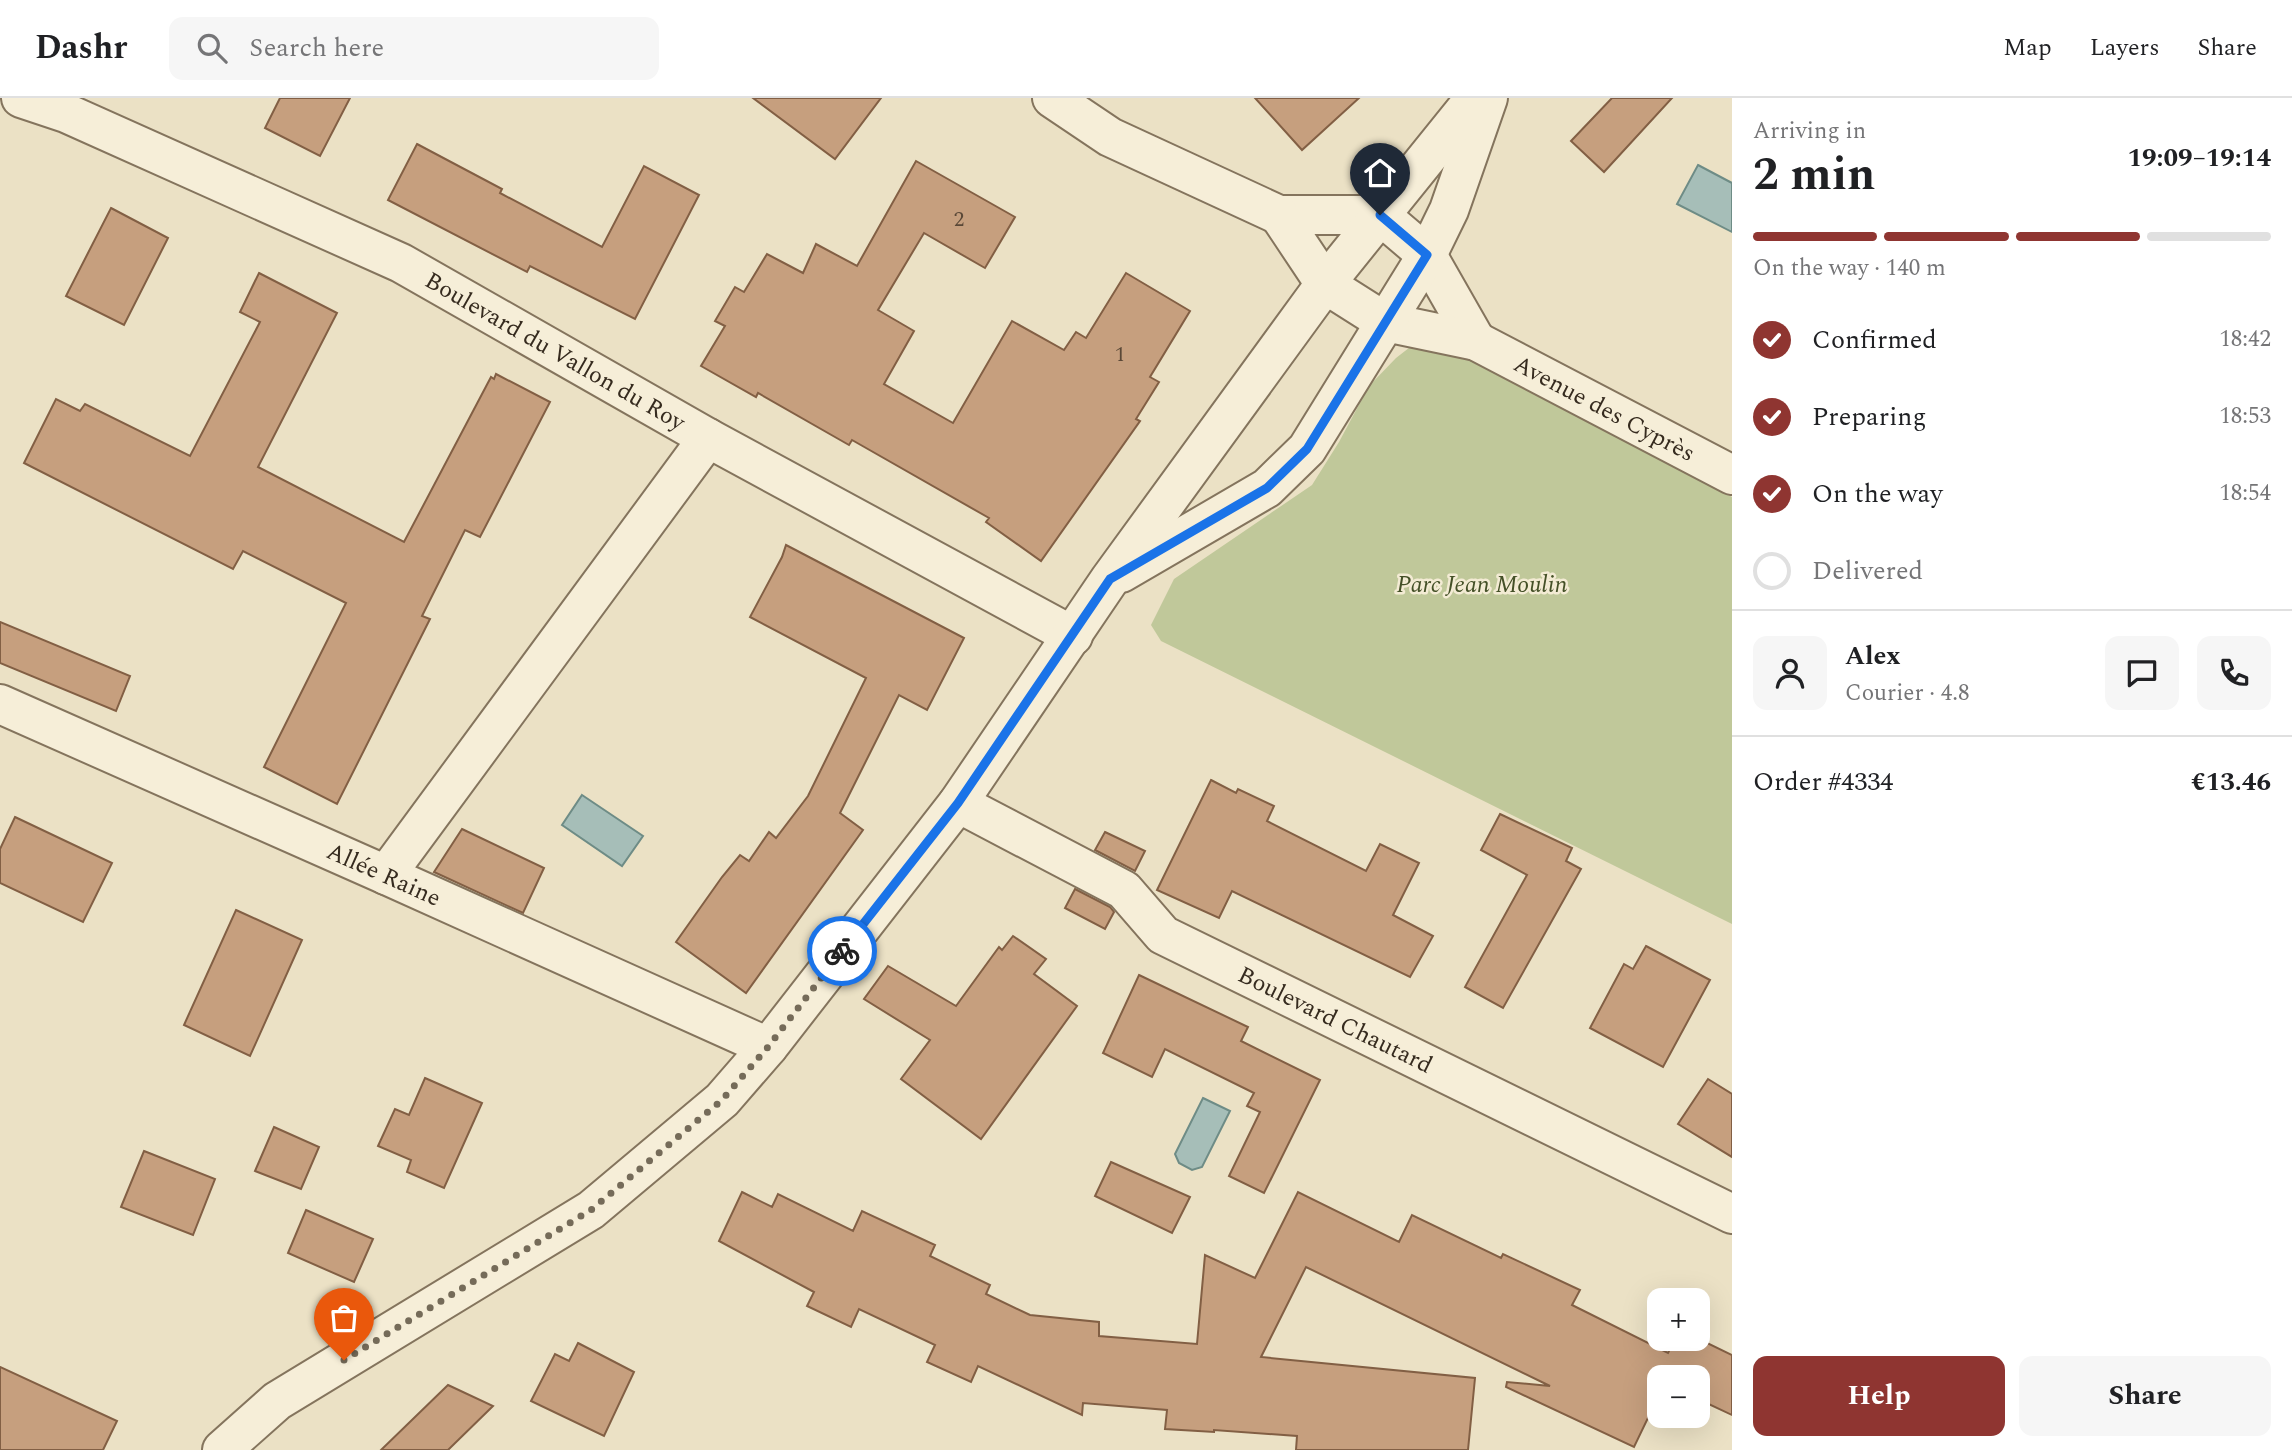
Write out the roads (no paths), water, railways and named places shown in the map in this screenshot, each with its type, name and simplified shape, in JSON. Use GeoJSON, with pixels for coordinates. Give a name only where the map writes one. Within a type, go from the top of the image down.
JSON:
{"type":"FeatureCollection","features":[{"type":"Feature","properties":{"kind":"street","name":"Boulevard du Vallon du Roy"},"geometry":{"type":"LineString","coordinates":[[21,98],[66,113],[401,263],[708,438],[1073,636]]}},
{"type":"Feature","properties":{"kind":"street"},"geometry":{"type":"LineString","coordinates":[[1052,98],[1110,136],[1279,215],[1380,215],[1427,255],[1476,341]]}},
{"type":"Feature","properties":{"kind":"street"},"geometry":{"type":"LineString","coordinates":[[222,1450],[277,1401],[591,1210],[722,1100],[768,1047],[958,803],[1110,579],[1325,284],[1475,98]]}},
{"type":"Feature","properties":{"kind":"street"},"geometry":{"type":"LineString","coordinates":[[1110,579],[1267,488],[1307,449],[1427,255],[1449,210],[1488,98]]}},
{"type":"Feature","properties":{"kind":"street"},"geometry":{"type":"LineString","coordinates":[[1279,215],[1325,284]]}},
{"type":"Feature","properties":{"kind":"street","name":"Avenue des Cyprès"},"geometry":{"type":"LineString","coordinates":[[1325,284],[1385,322],[1476,341],[1732,475]]}},
{"type":"Feature","properties":{"kind":"street"},"geometry":{"type":"LineString","coordinates":[[386,875],[708,438]]}},
{"type":"Feature","properties":{"kind":"street","name":"Allée Raine"},"geometry":{"type":"LineString","coordinates":[[0,704],[768,1047]]}},
{"type":"Feature","properties":{"kind":"street","name":"Boulevard Chautard"},"geometry":{"type":"LineString","coordinates":[[958,803],[1124,890],[1163,935],[1732,1214]]}},
{"type":"Feature","properties":{"kind":"water"},"geometry":{"type":"Polygon","coordinates":[[[1698,165],[1732,183],[1732,232],[1677,204],[1698,165]]]}},
{"type":"Feature","properties":{"kind":"water"},"geometry":{"type":"Polygon","coordinates":[[[582,795],[643,836],[622,866],[562,825],[582,795]]]}},
{"type":"Feature","properties":{"kind":"water"},"geometry":{"type":"Polygon","coordinates":[[[1203,1098],[1230,1111],[1202,1167],[1192,1170],[1179,1163],[1175,1154],[1203,1098]]]}},
{"type":"Feature","properties":{"kind":"park label","name":"Parc Jean Moulin"},"geometry":{"type":"Point","coordinates":[1482,584]}}]}
